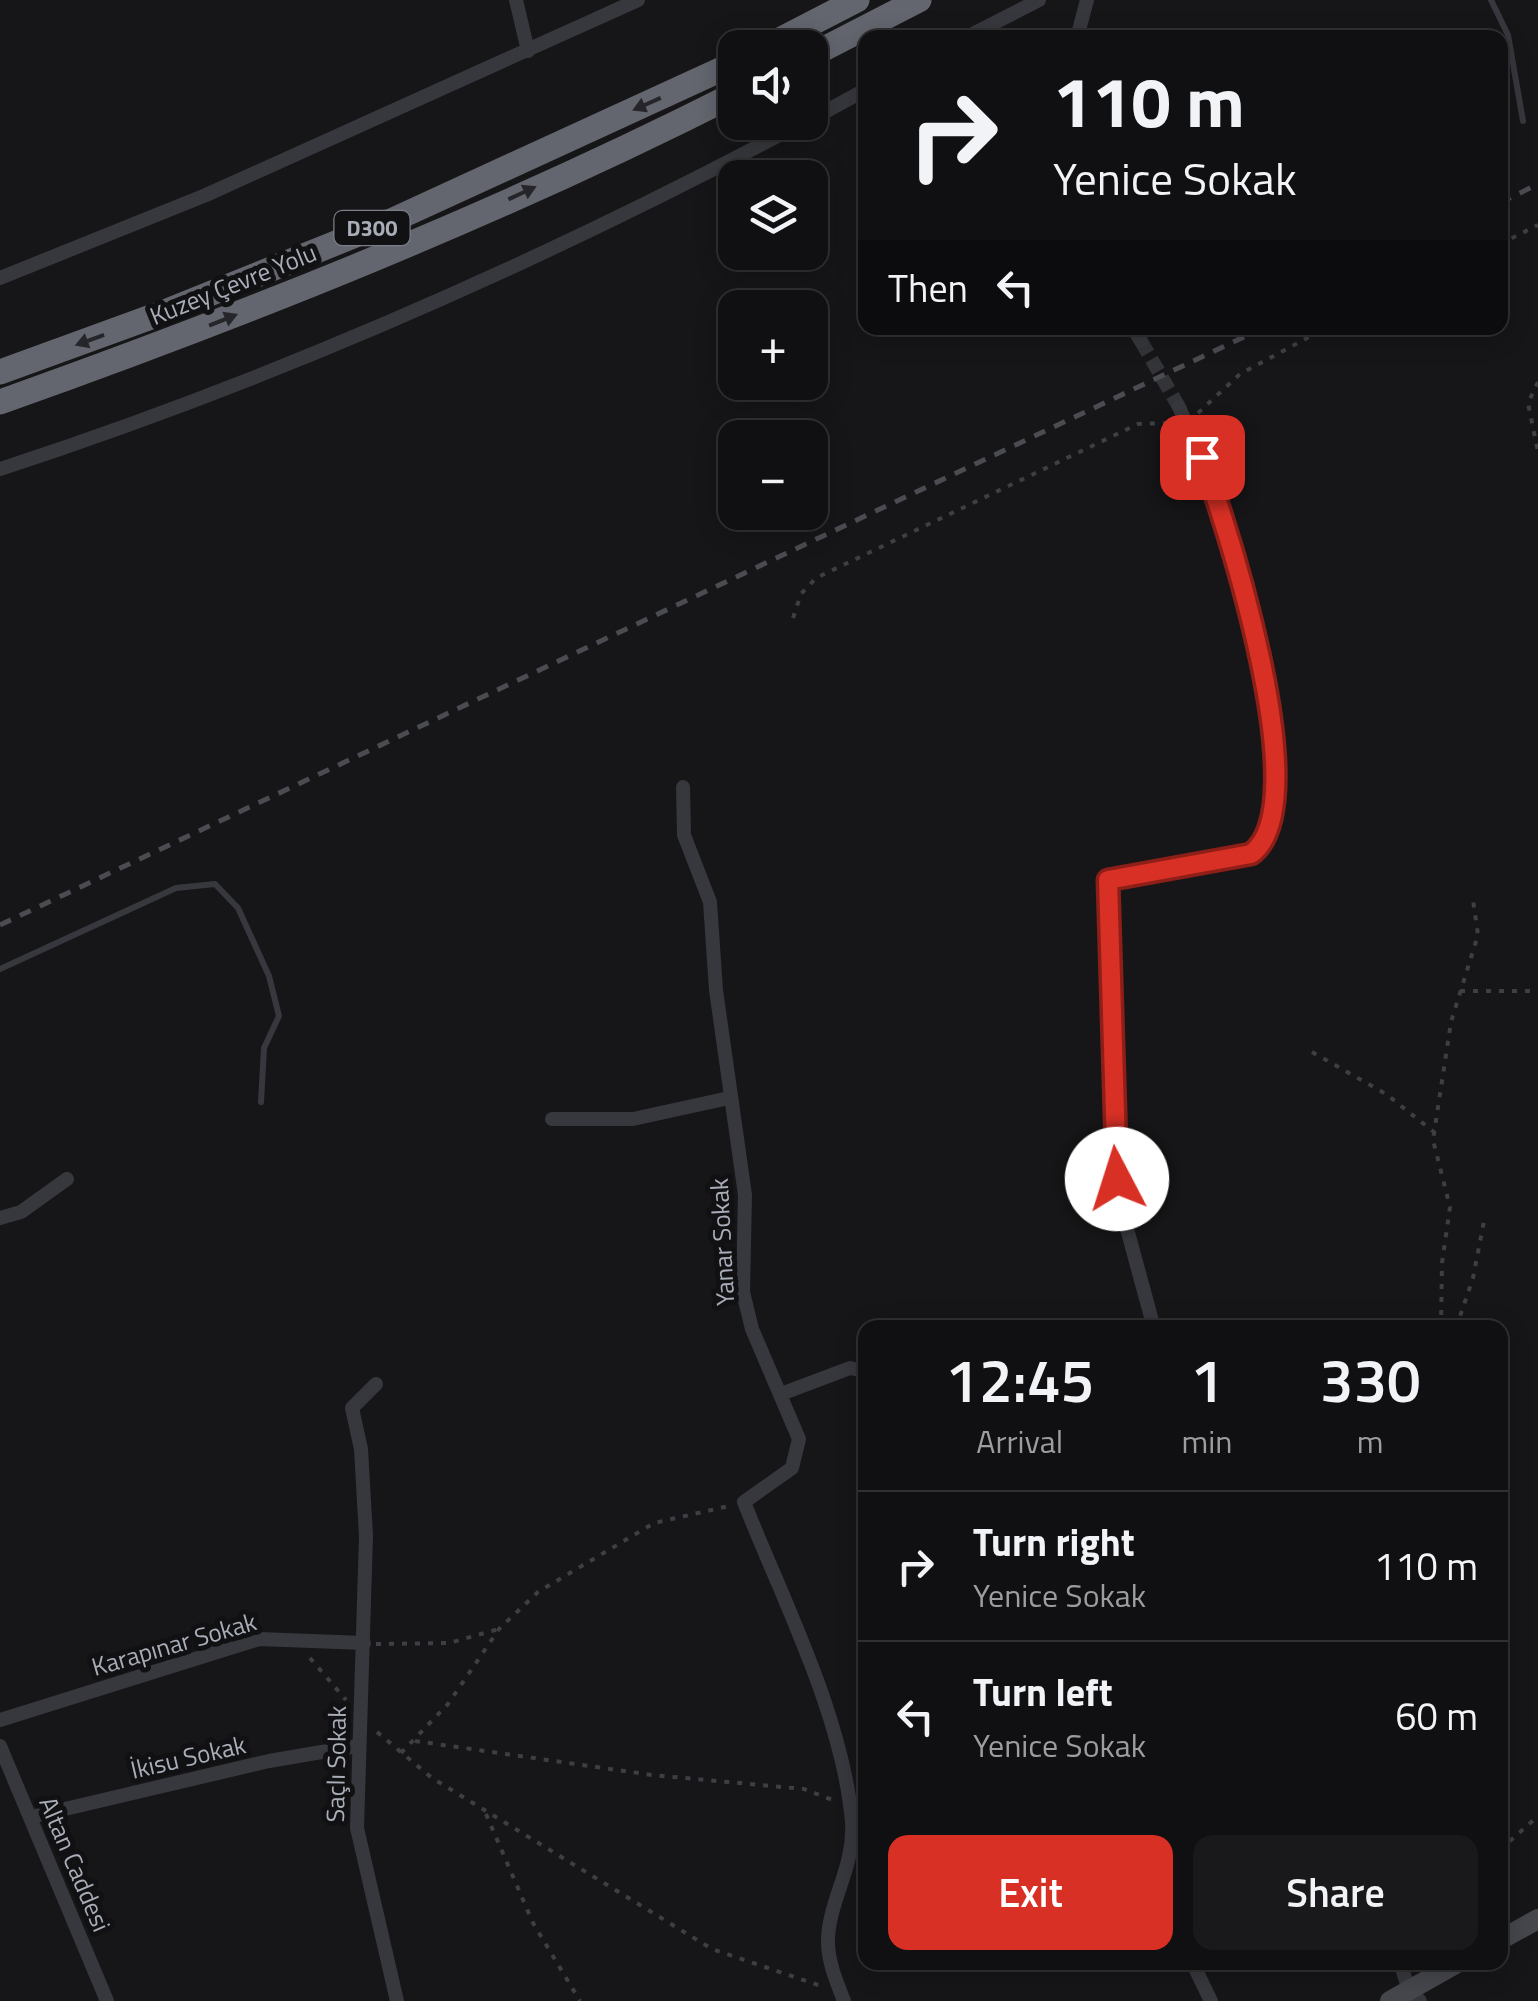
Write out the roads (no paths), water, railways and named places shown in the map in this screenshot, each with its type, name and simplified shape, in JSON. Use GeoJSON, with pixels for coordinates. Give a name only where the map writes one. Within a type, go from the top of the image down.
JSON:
{"type":"FeatureCollection","features":[{"type":"Feature","properties":{"kind":"highway"},"geometry":{"type":"LineString","coordinates":[[799,30],[857,0]]}},
{"type":"Feature","properties":{"kind":"highway"},"geometry":{"type":"LineString","coordinates":[[861,30],[920,0]]}},
{"type":"Feature","properties":{"kind":"highway"},"geometry":{"type":"LineString","coordinates":[[828,47],[858,32]]}},
{"type":"Feature","properties":{"kind":"highway","name":"Kuzey Çevre Yolu"},"geometry":{"type":"LineString","coordinates":[[0,372],[162,314],[393,220],[718,70]]}},
{"type":"Feature","properties":{"kind":"highway","name":"Kuzey Çevre Yolu"},"geometry":{"type":"LineString","coordinates":[[0,402],[174,340],[403,247],[718,102]]}},
{"type":"Feature","properties":{"kind":"street"},"geometry":{"type":"LineString","coordinates":[[516,0],[528,51]]}},
{"type":"Feature","properties":{"kind":"street"},"geometry":{"type":"LineString","coordinates":[[0,278],[206,195],[638,0]]}},
{"type":"Feature","properties":{"kind":"street"},"geometry":{"type":"LineString","coordinates":[[981,30],[1039,0]]}},
{"type":"Feature","properties":{"kind":"street"},"geometry":{"type":"LineString","coordinates":[[1079,30],[1087,0]]}},
{"type":"Feature","properties":{"kind":"street"},"geometry":{"type":"LineString","coordinates":[[828,110],[858,94]]}},
{"type":"Feature","properties":{"kind":"street"},"geometry":{"type":"LineString","coordinates":[[0,469],[234,388],[365,334],[600,227],[770,140]]}},
{"type":"Feature","properties":{"kind":"street"},"geometry":{"type":"LineString","coordinates":[[1152,1320],[1123,1214],[1113,1143],[1108,880],[1251,854],[1266,836],[1273,775],[1268,691],[1248,603],[1218,501],[1179,407]]}},
{"type":"Feature","properties":{"kind":"street","name":"Yanar Sokak"},"geometry":{"type":"LineString","coordinates":[[683,787],[684,835],[710,902],[729,1098],[745,1195],[743,1292],[752,1329],[798,1429],[796,1460],[744,1502],[836,1738],[850,1806],[850,1860],[828,1943],[842,1996]]}},
{"type":"Feature","properties":{"kind":"street"},"geometry":{"type":"LineString","coordinates":[[552,1119],[632,1119],[729,1098]]}},
{"type":"Feature","properties":{"kind":"street"},"geometry":{"type":"LineString","coordinates":[[0,1218],[21,1212],[68,1179]]}},
{"type":"Feature","properties":{"kind":"street"},"geometry":{"type":"LineString","coordinates":[[781,1394],[850,1368],[858,1370]]}},
{"type":"Feature","properties":{"kind":"street","name":"Saçlı Sokak"},"geometry":{"type":"LineString","coordinates":[[376,1384],[352,1408],[364,1492],[364,1643],[356,1828],[397,2001]]}},
{"type":"Feature","properties":{"kind":"street","name":"Karapınar Sokak"},"geometry":{"type":"LineString","coordinates":[[0,1720],[259,1638],[364,1643]]}},
{"type":"Feature","properties":{"kind":"street","name":"Altan Caddesi"},"geometry":{"type":"LineString","coordinates":[[0,1746],[106,2001]]}},
{"type":"Feature","properties":{"kind":"street","name":"İkisu Sokak"},"geometry":{"type":"LineString","coordinates":[[30,1817],[270,1760],[358,1746]]}},
{"type":"Feature","properties":{"kind":"street"},"geometry":{"type":"LineString","coordinates":[[1508,1936],[1538,1919]]}},
{"type":"Feature","properties":{"kind":"street"},"geometry":{"type":"LineString","coordinates":[[1196,1970],[1211,2001]]}},
{"type":"Feature","properties":{"kind":"street"},"geometry":{"type":"LineString","coordinates":[[1404,1970],[1415,1996]]}},
{"type":"Feature","properties":{"kind":"street"},"geometry":{"type":"LineString","coordinates":[[1390,2001],[1415,1996],[1449,1970]]}},
{"type":"Feature","properties":{"kind":"lane"},"geometry":{"type":"LineString","coordinates":[[1491,0],[1506,30]]}},
{"type":"Feature","properties":{"kind":"lane"},"geometry":{"type":"LineString","coordinates":[[1508,35],[1523,121]]}},
{"type":"Feature","properties":{"kind":"lane"},"geometry":{"type":"LineString","coordinates":[[0,968],[176,888],[214,884],[238,908],[269,976],[279,1016],[264,1048],[262,1102]]}},
{"type":"Feature","properties":{"kind":"tunnel"},"geometry":{"type":"LineString","coordinates":[[1141,341],[1179,407]]}},
{"type":"Feature","properties":{"kind":"railway"},"geometry":{"type":"LineString","coordinates":[[1508,199],[1538,184]]}},
{"type":"Feature","properties":{"kind":"railway"},"geometry":{"type":"LineString","coordinates":[[0,925],[1248,335]]}}]}
